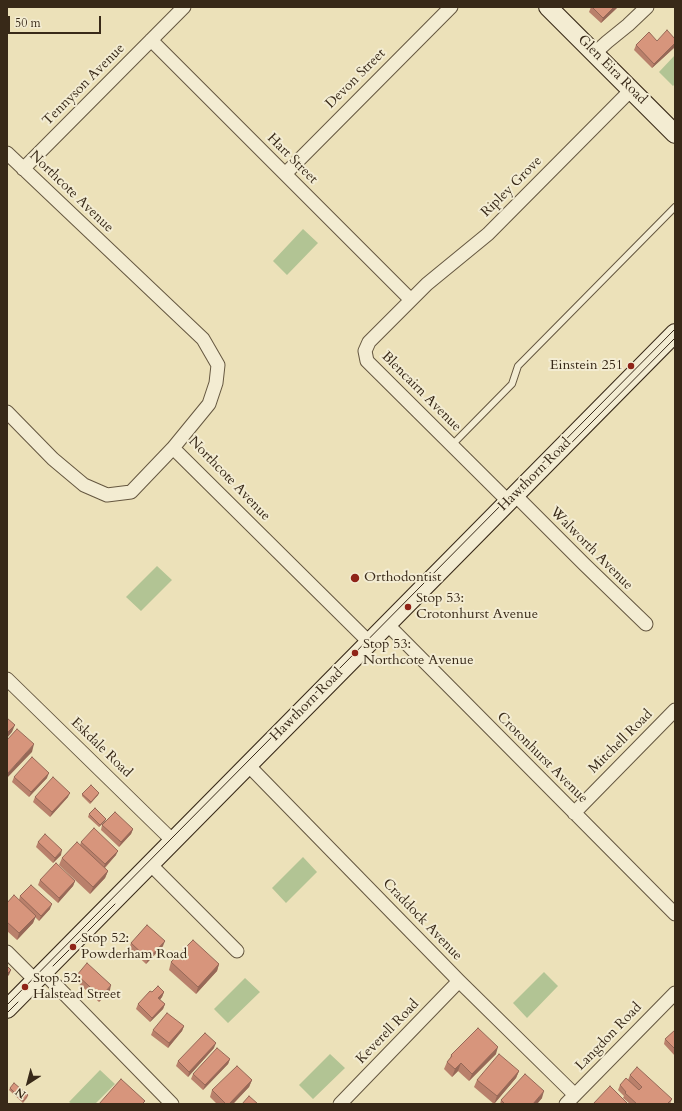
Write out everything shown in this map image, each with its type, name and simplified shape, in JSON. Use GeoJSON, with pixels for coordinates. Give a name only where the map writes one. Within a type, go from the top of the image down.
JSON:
{"type":"FeatureCollection","features":[{"type":"Feature","properties":{"kind":"main road","name":"Glen Eira Road"},"geometry":{"type":"LineString","coordinates":[[548,7],[675,134]]}},
{"type":"Feature","properties":{"kind":"main road","name":"Hawthorn Road"},"geometry":{"type":"LineString","coordinates":[[7,1009],[675,333]]}},
{"type":"Feature","properties":{"kind":"street","name":"Tennyson Avenue"},"geometry":{"type":"LineString","coordinates":[[24,169],[184,7]]}},
{"type":"Feature","properties":{"kind":"street","name":"Devon Street"},"geometry":{"type":"LineString","coordinates":[[284,174],[451,7]]}},
{"type":"Feature","properties":{"kind":"street"},"geometry":{"type":"LineString","coordinates":[[598,57],[607,42],[647,7]]}},
{"type":"Feature","properties":{"kind":"street","name":"Hart Street"},"geometry":{"type":"LineString","coordinates":[[151,40],[411,300]]}},
{"type":"Feature","properties":{"kind":"street","name":"Ripley Grove"},"geometry":{"type":"LineString","coordinates":[[411,300],[435,276],[488,234],[631,90]]}},
{"type":"Feature","properties":{"kind":"street","name":"Northcote Avenue"},"geometry":{"type":"LineString","coordinates":[[7,153],[203,339],[218,365],[216,382],[209,404],[173,448],[370,642]]}},
{"type":"Feature","properties":{"kind":"street","name":"Blencairn Avenue"},"geometry":{"type":"LineString","coordinates":[[411,300],[369,342],[365,351],[365,356],[370,364],[452,445],[512,498]]}},
{"type":"Feature","properties":{"kind":"street"},"geometry":{"type":"LineString","coordinates":[[7,412],[53,459],[79,481],[84,485],[107,495],[131,492],[173,448]]}},
{"type":"Feature","properties":{"kind":"street","name":"Walworth Avenue"},"geometry":{"type":"LineString","coordinates":[[512,498],[584,564],[646,624]]}},
{"type":"Feature","properties":{"kind":"street","name":"Crotonhurst Avenue"},"geometry":{"type":"LineString","coordinates":[[387,624],[675,914]]}},
{"type":"Feature","properties":{"kind":"street","name":"Eskdale Road"},"geometry":{"type":"LineString","coordinates":[[7,679],[173,841]]}},
{"type":"Feature","properties":{"kind":"street","name":"Mitchell Road"},"geometry":{"type":"LineString","coordinates":[[574,813],[675,710]]}},
{"type":"Feature","properties":{"kind":"street","name":"Craddock Avenue"},"geometry":{"type":"LineString","coordinates":[[248,765],[459,982],[570,1100]]}},
{"type":"Feature","properties":{"kind":"street"},"geometry":{"type":"LineString","coordinates":[[150,864],[236,951]]}},
{"type":"Feature","properties":{"kind":"street"},"geometry":{"type":"LineString","coordinates":[[7,952],[39,976],[172,1104]]}},
{"type":"Feature","properties":{"kind":"street","name":"Keverell Road"},"geometry":{"type":"LineString","coordinates":[[340,1104],[459,982]]}},
{"type":"Feature","properties":{"kind":"street","name":"Langdon Road"},"geometry":{"type":"LineString","coordinates":[[570,1100],[675,992]]}},
{"type":"Feature","properties":{"kind":"lane"},"geometry":{"type":"LineString","coordinates":[[452,445],[512,384],[518,366],[675,207]]}},
{"type":"Feature","properties":{"kind":"green space"},"geometry":{"type":"Polygon","coordinates":[[[675,55],[675,84],[673,86],[659,72],[675,55]]]}},
{"type":"Feature","properties":{"kind":"green space"},"geometry":{"type":"Polygon","coordinates":[[[303,229],[318,243],[287,275],[273,261],[303,229]]]}},
{"type":"Feature","properties":{"kind":"green space"},"geometry":{"type":"Polygon","coordinates":[[[157,566],[172,580],[141,611],[126,597],[157,566]]]}},
{"type":"Feature","properties":{"kind":"green space"},"geometry":{"type":"Polygon","coordinates":[[[303,857],[317,872],[286,903],[272,888],[303,857]]]}},
{"type":"Feature","properties":{"kind":"green space"},"geometry":{"type":"Polygon","coordinates":[[[544,972],[558,986],[527,1018],[513,1003],[544,972]]]}},
{"type":"Feature","properties":{"kind":"green space"},"geometry":{"type":"Polygon","coordinates":[[[245,978],[260,992],[228,1023],[214,1009],[245,978]]]}},
{"type":"Feature","properties":{"kind":"green space"},"geometry":{"type":"Polygon","coordinates":[[[330,1054],[345,1068],[313,1099],[299,1085],[330,1054]]]}},
{"type":"Feature","properties":{"kind":"green space"},"geometry":{"type":"Polygon","coordinates":[[[100,1070],[115,1084],[95,1104],[72,1104],[69,1102],[100,1070]]]}},
{"type":"Feature","properties":{"kind":"building"},"geometry":{"type":"Polygon","coordinates":[[[592,7],[614,7],[603,18],[592,7]]]}},
{"type":"Feature","properties":{"kind":"building"},"geometry":{"type":"Polygon","coordinates":[[[667,30],[675,39],[675,43],[654,64],[636,45],[649,32],[657,41],[667,30]]]}},
{"type":"Feature","properties":{"kind":"building"},"geometry":{"type":"Polygon","coordinates":[[[7,718],[15,725],[7,733],[7,718]]]}},
{"type":"Feature","properties":{"kind":"building"},"geometry":{"type":"Polygon","coordinates":[[[17,729],[34,744],[7,773],[7,740],[17,729]]]}},
{"type":"Feature","properties":{"kind":"building"},"geometry":{"type":"Polygon","coordinates":[[[32,757],[49,773],[31,792],[14,777],[32,757]]]}},
{"type":"Feature","properties":{"kind":"building"},"geometry":{"type":"Polygon","coordinates":[[[53,777],[70,793],[52,812],[35,797],[53,777]]]}},
{"type":"Feature","properties":{"kind":"building"},"geometry":{"type":"Polygon","coordinates":[[[91,785],[99,793],[91,802],[82,794],[91,785]]]}},
{"type":"Feature","properties":{"kind":"building"},"geometry":{"type":"Polygon","coordinates":[[[95,808],[106,819],[100,825],[89,814],[95,808]]]}},
{"type":"Feature","properties":{"kind":"building"},"geometry":{"type":"Polygon","coordinates":[[[115,812],[133,829],[121,842],[102,825],[115,812]]]}},
{"type":"Feature","properties":{"kind":"building"},"geometry":{"type":"Polygon","coordinates":[[[94,828],[118,851],[105,864],[81,842],[94,828]]]}},
{"type":"Feature","properties":{"kind":"building"},"geometry":{"type":"Polygon","coordinates":[[[45,834],[62,850],[55,858],[38,842],[45,834]]]}},
{"type":"Feature","properties":{"kind":"building"},"geometry":{"type":"Polygon","coordinates":[[[77,842],[108,871],[93,887],[62,858],[77,842]]]}},
{"type":"Feature","properties":{"kind":"building"},"geometry":{"type":"Polygon","coordinates":[[[56,863],[75,881],[59,898],[40,880],[56,863]]]}},
{"type":"Feature","properties":{"kind":"building"},"geometry":{"type":"Polygon","coordinates":[[[31,885],[52,904],[41,916],[20,896],[31,885]]]}},
{"type":"Feature","properties":{"kind":"building"},"geometry":{"type":"Polygon","coordinates":[[[14,895],[36,916],[19,933],[7,922],[7,903],[14,895]]]}},
{"type":"Feature","properties":{"kind":"building"},"geometry":{"type":"Polygon","coordinates":[[[147,925],[165,941],[148,959],[131,943],[147,925]]]}},
{"type":"Feature","properties":{"kind":"building"},"geometry":{"type":"Polygon","coordinates":[[[193,940],[219,964],[198,987],[171,962],[193,940]]]}},
{"type":"Feature","properties":{"kind":"building"},"geometry":{"type":"Polygon","coordinates":[[[87,963],[111,985],[101,997],[77,975],[87,963]]]}},
{"type":"Feature","properties":{"kind":"building"},"geometry":{"type":"Polygon","coordinates":[[[7,966],[11,970],[7,974],[7,966]]]}},
{"type":"Feature","properties":{"kind":"building"},"geometry":{"type":"Polygon","coordinates":[[[158,986],[164,992],[158,998],[165,1004],[152,1018],[138,1004],[150,991],[152,992],[158,986]]]}},
{"type":"Feature","properties":{"kind":"building"},"geometry":{"type":"Polygon","coordinates":[[[167,1013],[184,1026],[169,1043],[153,1030],[167,1013]]]}},
{"type":"Feature","properties":{"kind":"building"},"geometry":{"type":"Polygon","coordinates":[[[478,1028],[498,1047],[472,1074],[461,1063],[455,1069],[447,1062],[452,1056],[451,1055],[478,1028]]]}},
{"type":"Feature","properties":{"kind":"building"},"geometry":{"type":"Polygon","coordinates":[[[675,1030],[675,1049],[665,1039],[675,1030]]]}},
{"type":"Feature","properties":{"kind":"building"},"geometry":{"type":"Polygon","coordinates":[[[205,1033],[216,1043],[189,1072],[178,1061],[205,1033]]]}},
{"type":"Feature","properties":{"kind":"building"},"geometry":{"type":"Polygon","coordinates":[[[217,1048],[230,1059],[205,1085],[193,1074],[217,1048]]]}},
{"type":"Feature","properties":{"kind":"building"},"geometry":{"type":"Polygon","coordinates":[[[499,1054],[519,1071],[497,1096],[477,1080],[499,1054]]]}},
{"type":"Feature","properties":{"kind":"building"},"geometry":{"type":"Polygon","coordinates":[[[237,1066],[252,1080],[229,1104],[226,1104],[212,1090],[237,1066]]]}},
{"type":"Feature","properties":{"kind":"building"},"geometry":{"type":"Polygon","coordinates":[[[637,1067],[672,1099],[667,1104],[637,1104],[625,1093],[626,1092],[620,1085],[626,1078],[639,1090],[642,1087],[630,1075],[637,1067]]]}},
{"type":"Feature","properties":{"kind":"building"},"geometry":{"type":"Polygon","coordinates":[[[525,1074],[544,1091],[533,1104],[505,1104],[501,1100],[525,1074]]]}},
{"type":"Feature","properties":{"kind":"building"},"geometry":{"type":"Polygon","coordinates":[[[121,1079],[145,1101],[142,1104],[99,1104],[121,1079]]]}},
{"type":"Feature","properties":{"kind":"building"},"geometry":{"type":"Polygon","coordinates":[[[14,1083],[28,1095],[23,1101],[10,1088],[14,1083]]]}},
{"type":"Feature","properties":{"kind":"building"},"geometry":{"type":"Polygon","coordinates":[[[610,1086],[628,1104],[593,1104],[610,1086]]]}},
{"type":"Feature","properties":{"kind":"building"},"geometry":{"type":"Polygon","coordinates":[[[249,1096],[258,1104],[242,1104],[249,1096]]]}},
{"type":"Feature","properties":{"kind":"tram line"},"geometry":{"type":"LineString","coordinates":[[7,1005],[675,329]]}},
{"type":"Feature","properties":{"kind":"tram line"},"geometry":{"type":"LineString","coordinates":[[508,507],[675,338]]}},
{"type":"Feature","properties":{"kind":"tram line"},"geometry":{"type":"LineString","coordinates":[[53,966],[115,904]]}},
{"type":"Feature","properties":{"kind":"tram line"},"geometry":{"type":"LineString","coordinates":[[7,1013],[18,1002]]}},
{"type":"Feature","properties":{"kind":"place","name":"Einstein 251"},"geometry":{"type":"Point","coordinates":[631,366]}},
{"type":"Feature","properties":{"kind":"place","name":"Orthodontist"},"geometry":{"type":"Point","coordinates":[355,578]}},
{"type":"Feature","properties":{"kind":"place","name":"Stop 53: Crotonhurst Avenue"},"geometry":{"type":"Point","coordinates":[408,607]}},
{"type":"Feature","properties":{"kind":"place","name":"Stop 53: Northcote Avenue"},"geometry":{"type":"Point","coordinates":[355,653]}},
{"type":"Feature","properties":{"kind":"place","name":"Stop 52: Powderham Road"},"geometry":{"type":"Point","coordinates":[73,947]}},
{"type":"Feature","properties":{"kind":"place","name":"Stop 52: Halstead Street"},"geometry":{"type":"Point","coordinates":[25,987]}}]}
